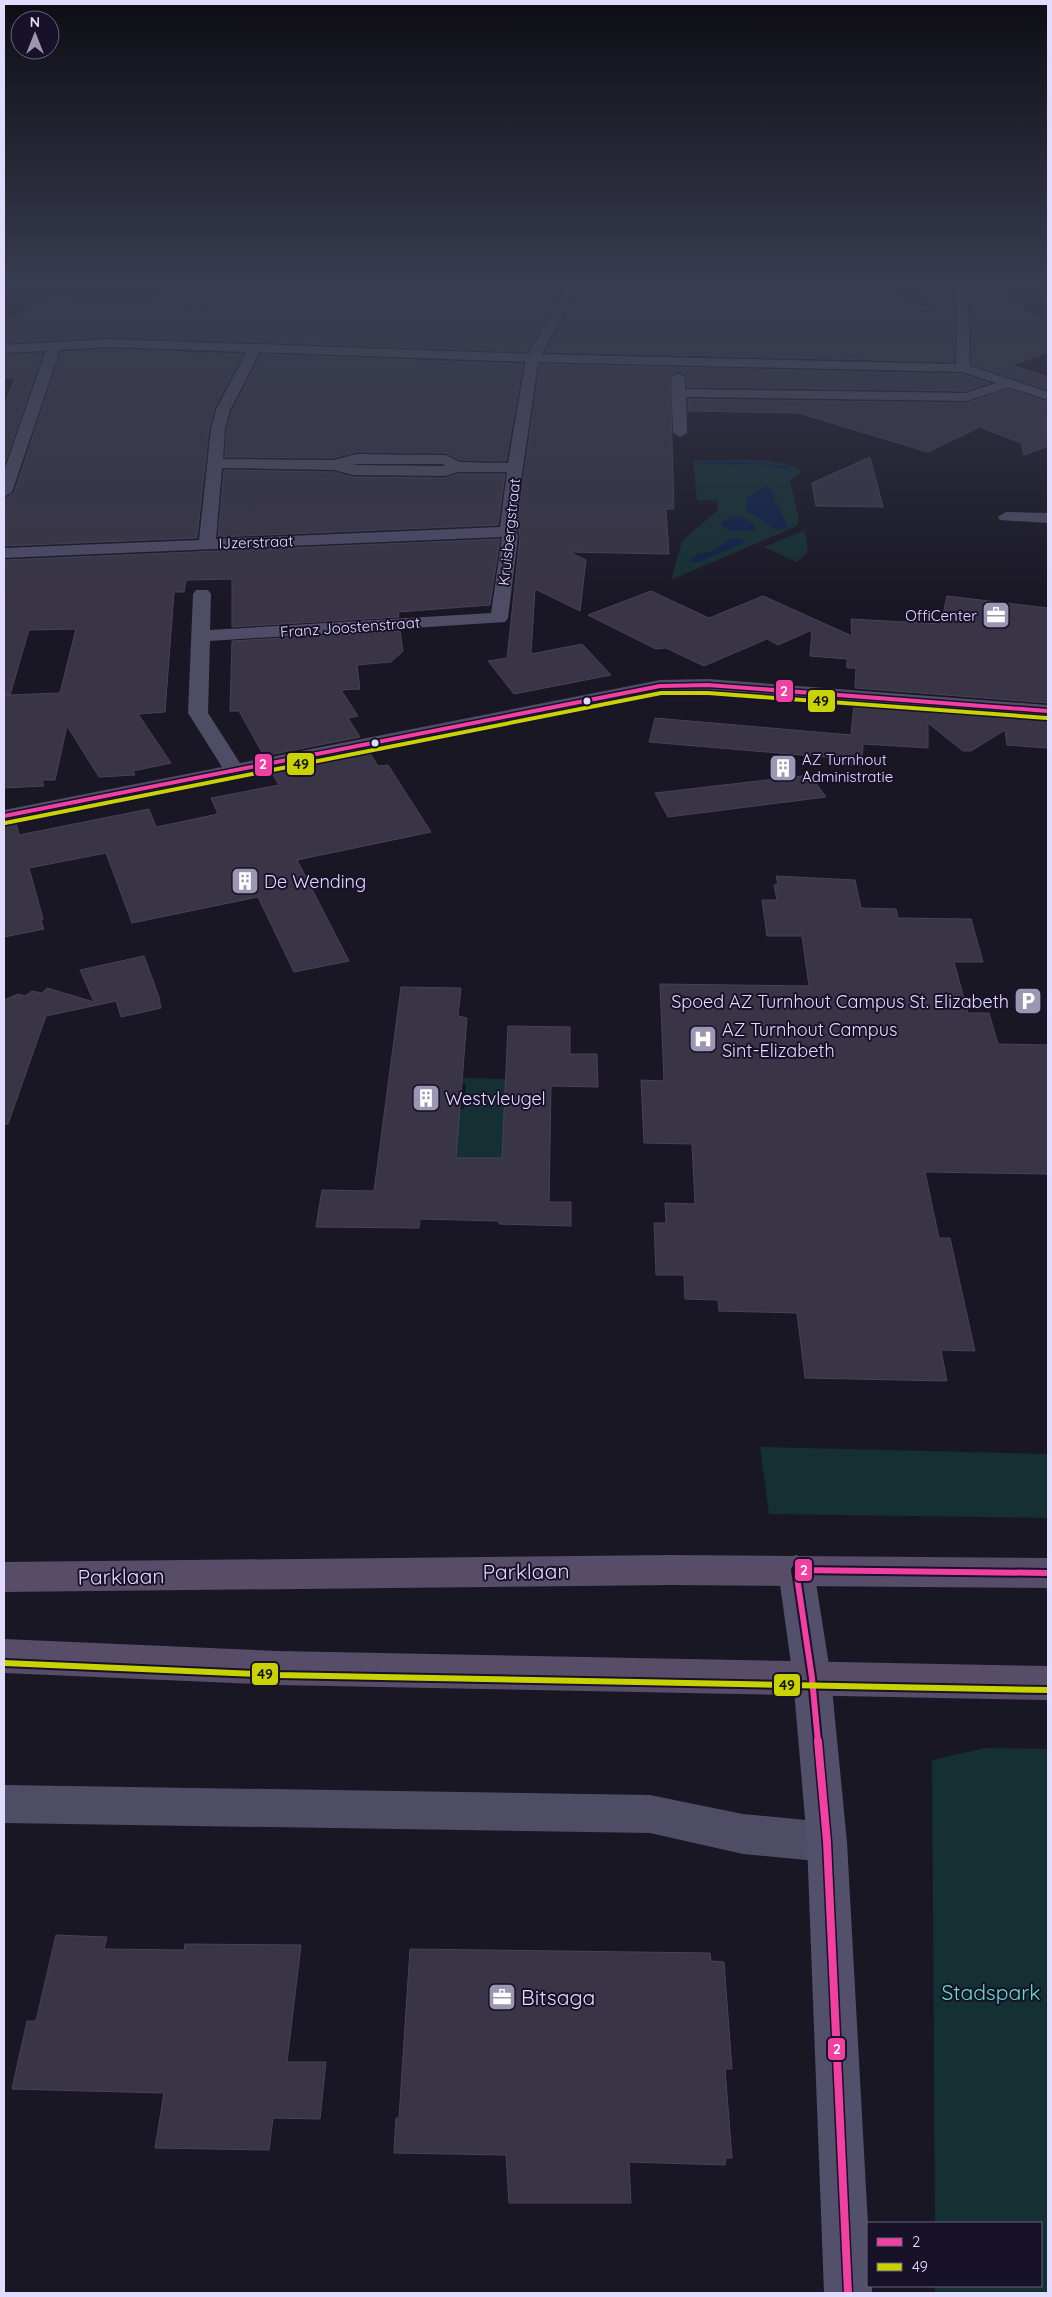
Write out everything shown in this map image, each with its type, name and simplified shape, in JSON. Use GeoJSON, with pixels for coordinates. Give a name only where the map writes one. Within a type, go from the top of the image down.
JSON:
{"type":"FeatureCollection","features":[{"type":"Feature","properties":{"kind":"main road","name":"Parklaan"},"geometry":{"type":"LineString","coordinates":[[4,1577],[796,1570],[1048,1573]]}},
{"type":"Feature","properties":{"kind":"main road"},"geometry":{"type":"LineString","coordinates":[[4,1656],[277,1668],[1048,1683]]}},
{"type":"Feature","properties":{"kind":"street"},"geometry":{"type":"LineString","coordinates":[[4,492],[39,390]]}},
{"type":"Feature","properties":{"kind":"street"},"geometry":{"type":"LineString","coordinates":[[208,544],[218,429],[223,410],[233,390]]}},
{"type":"Feature","properties":{"kind":"street","name":"Kruisbergstraat"},"geometry":{"type":"LineString","coordinates":[[499,618],[509,532],[507,522],[528,390]]}},
{"type":"Feature","properties":{"kind":"street"},"geometry":{"type":"LineString","coordinates":[[680,433],[678,393],[966,397],[987,390]]}},
{"type":"Feature","properties":{"kind":"street"},"geometry":{"type":"LineString","coordinates":[[1031,390],[1048,396]]}},
{"type":"Feature","properties":{"kind":"street"},"geometry":{"type":"LineString","coordinates":[[214,463],[335,465],[353,470],[445,471],[457,467],[516,468]]}},
{"type":"Feature","properties":{"kind":"street"},"geometry":{"type":"LineString","coordinates":[[1006,517],[1048,518]]}},
{"type":"Feature","properties":{"kind":"street","name":"IJzerstraat"},"geometry":{"type":"LineString","coordinates":[[4,553],[509,532]]}},
{"type":"Feature","properties":{"kind":"street"},"geometry":{"type":"LineString","coordinates":[[202,594],[198,713],[234,769]]}},
{"type":"Feature","properties":{"kind":"street","name":"Franz Joostenstraat"},"geometry":{"type":"LineString","coordinates":[[201,636],[499,618]]}},
{"type":"Feature","properties":{"kind":"street"},"geometry":{"type":"LineString","coordinates":[[4,816],[660,686],[682,684],[1048,711]]}},
{"type":"Feature","properties":{"kind":"street"},"geometry":{"type":"LineString","coordinates":[[796,1570],[812,1678],[827,1842],[848,2293]]}},
{"type":"Feature","properties":{"kind":"street"},"geometry":{"type":"LineString","coordinates":[[4,1804],[650,1814],[743,1834],[827,1842]]}},
{"type":"Feature","properties":{"kind":"green space"},"geometry":{"type":"Polygon","coordinates":[[[693,460],[765,461],[792,466],[802,471],[790,480],[799,520],[797,526],[671,580],[682,541],[718,510],[717,501],[697,500],[693,460]]]}},
{"type":"Feature","properties":{"kind":"green space"},"geometry":{"type":"Polygon","coordinates":[[[805,531],[808,552],[797,562],[764,547],[805,531]]]}},
{"type":"Feature","properties":{"kind":"green space"},"geometry":{"type":"Polygon","coordinates":[[[462,1078],[506,1079],[501,1194],[460,1158],[456,1158],[460,1110],[464,1109],[466,1084],[462,1083],[462,1078]]]}},
{"type":"Feature","properties":{"kind":"green space"},"geometry":{"type":"Polygon","coordinates":[[[760,1447],[1048,1454],[1048,1518],[769,1514],[760,1447]]]}},
{"type":"Feature","properties":{"kind":"green space","name":"Stadspark"},"geometry":{"type":"Polygon","coordinates":[[[985,1748],[1048,1749],[1048,2293],[935,2293],[935,2287],[1042,2287],[1042,2222],[935,2222],[932,1760],[985,1748]]]}},
{"type":"Feature","properties":{"kind":"water"},"geometry":{"type":"Polygon","coordinates":[[[700,461],[759,462],[791,467],[790,471],[770,465],[702,464],[700,461]]]}},
{"type":"Feature","properties":{"kind":"water"},"geometry":{"type":"Polygon","coordinates":[[[768,485],[788,527],[775,529],[757,516],[746,512],[747,498],[768,485]]]}},
{"type":"Feature","properties":{"kind":"water"},"geometry":{"type":"Polygon","coordinates":[[[736,516],[749,520],[756,531],[731,531],[720,525],[728,517],[736,516]]]}},
{"type":"Feature","properties":{"kind":"water"},"geometry":{"type":"Polygon","coordinates":[[[732,538],[746,540],[746,542],[698,562],[691,562],[692,558],[699,553],[710,552],[732,538]]]}},
{"type":"Feature","properties":{"kind":"building"},"geometry":{"type":"Polygon","coordinates":[[[10,390],[30,390],[4,466],[4,406],[10,390]]]}},
{"type":"Feature","properties":{"kind":"building"},"geometry":{"type":"Polygon","coordinates":[[[48,390],[224,390],[214,409],[209,429],[197,538],[4,546],[4,525],[7,515],[4,515],[4,499],[14,493],[48,390]]]}},
{"type":"Feature","properties":{"kind":"building"},"geometry":{"type":"Polygon","coordinates":[[[243,390],[518,390],[506,461],[460,460],[446,453],[356,452],[334,458],[225,457],[227,429],[232,411],[243,390]]]}},
{"type":"Feature","properties":{"kind":"building"},"geometry":{"type":"Polygon","coordinates":[[[536,390],[670,390],[674,509],[666,509],[669,554],[569,552],[586,560],[580,611],[535,589],[531,654],[582,644],[611,675],[514,694],[488,661],[507,658],[520,537],[517,522],[536,390]]]}},
{"type":"Feature","properties":{"kind":"building"},"geometry":{"type":"Polygon","coordinates":[[[909,390],[968,390],[965,391],[909,390]]]}},
{"type":"Feature","properties":{"kind":"building"},"geometry":{"type":"Polygon","coordinates":[[[1005,390],[1013,390],[1048,402],[1048,446],[1024,455],[1021,443],[980,427],[928,452],[798,413],[688,411],[688,399],[966,403],[1005,390]]]}},
{"type":"Feature","properties":{"kind":"building"},"geometry":{"type":"Polygon","coordinates":[[[870,457],[883,507],[816,506],[812,483],[870,457]]]}},
{"type":"Feature","properties":{"kind":"building"},"geometry":{"type":"Polygon","coordinates":[[[224,470],[334,472],[353,477],[445,478],[458,474],[505,474],[498,525],[218,537],[224,470]]]}},
{"type":"Feature","properties":{"kind":"building"},"geometry":{"type":"Polygon","coordinates":[[[500,539],[490,605],[398,612],[399,617],[232,627],[232,579],[186,580],[184,592],[174,592],[165,712],[138,714],[171,763],[133,771],[135,775],[99,777],[67,726],[55,780],[42,780],[44,786],[4,788],[4,695],[10,695],[4,694],[4,560],[500,539]],[[76,629],[29,630],[10,695],[60,693],[76,629]]]}},
{"type":"Feature","properties":{"kind":"building"},"geometry":{"type":"Polygon","coordinates":[[[651,591],[709,618],[763,596],[852,636],[851,619],[941,624],[947,596],[1048,608],[1048,703],[855,688],[856,668],[847,668],[847,659],[810,656],[812,630],[778,645],[767,639],[704,666],[666,648],[656,649],[588,615],[651,591]]]}},
{"type":"Feature","properties":{"kind":"building"},"geometry":{"type":"Polygon","coordinates":[[[400,631],[403,651],[391,662],[357,665],[360,689],[341,690],[358,716],[348,718],[360,737],[264,756],[239,711],[230,711],[232,641],[400,631]]]}},
{"type":"Feature","properties":{"kind":"building"},"geometry":{"type":"Polygon","coordinates":[[[854,704],[1048,719],[1048,748],[1007,745],[1005,730],[971,751],[963,751],[928,723],[928,748],[863,744],[862,766],[837,764],[837,758],[649,742],[655,718],[851,735],[854,704]]]}},
{"type":"Feature","properties":{"kind":"building"},"geometry":{"type":"Polygon","coordinates":[[[369,752],[378,766],[388,765],[431,832],[297,860],[349,961],[294,972],[258,897],[132,923],[106,853],[29,868],[44,929],[4,937],[4,824],[16,822],[19,835],[149,809],[156,827],[218,814],[211,798],[279,785],[271,771],[369,752]]]}},
{"type":"Feature","properties":{"kind":"building"},"geometry":{"type":"Polygon","coordinates":[[[810,775],[826,797],[668,817],[655,793],[810,775]]]}},
{"type":"Feature","properties":{"kind":"building"},"geometry":{"type":"Polygon","coordinates":[[[776,876],[855,880],[861,908],[896,909],[898,918],[971,919],[983,962],[954,962],[968,1013],[989,1013],[998,1044],[1048,1045],[1048,1174],[925,1172],[939,1238],[950,1238],[975,1351],[941,1350],[947,1381],[805,1378],[797,1313],[719,1311],[718,1300],[685,1299],[684,1275],[656,1275],[654,1223],[666,1223],[665,1203],[695,1204],[692,1144],[644,1143],[641,1080],[664,1081],[660,984],[809,986],[802,936],[767,936],[762,900],[777,900],[774,885],[778,885],[776,876]]]}},
{"type":"Feature","properties":{"kind":"building"},"geometry":{"type":"Polygon","coordinates":[[[144,956],[159,997],[161,1008],[121,1017],[116,1001],[46,1016],[8,1124],[4,1124],[4,1000],[18,994],[25,996],[32,991],[42,993],[47,988],[94,1002],[80,970],[144,956]]]}},
{"type":"Feature","properties":{"kind":"building","name":"Westvleugel"},"geometry":{"type":"Polygon","coordinates":[[[401,987],[461,988],[458,1016],[467,1018],[456,1158],[502,1158],[508,1026],[570,1027],[570,1054],[597,1054],[598,1087],[551,1086],[549,1202],[571,1202],[571,1226],[499,1224],[499,1221],[420,1219],[419,1228],[316,1227],[322,1190],[374,1191],[401,987]]]}},
{"type":"Feature","properties":{"kind":"building"},"geometry":{"type":"Polygon","coordinates":[[[56,1935],[107,1937],[104,1949],[184,1950],[185,1944],[301,1945],[287,2062],[326,2062],[320,2119],[273,2118],[269,2150],[155,2148],[164,2093],[12,2089],[27,2021],[36,2021],[56,1935]]]}},
{"type":"Feature","properties":{"kind":"building"},"geometry":{"type":"Polygon","coordinates":[[[410,1949],[710,1953],[711,1961],[724,1962],[732,2069],[725,2069],[732,2158],[726,2158],[725,2165],[629,2162],[631,2203],[509,2203],[506,2155],[394,2153],[396,2118],[399,2118],[410,1949]]]}},
{"type":"Feature","properties":{"kind":"transit line","name":"2"},"geometry":{"type":"LineString","coordinates":[[4,816],[660,686],[708,685],[1048,711]]}},
{"type":"Feature","properties":{"kind":"transit line","name":"49"},"geometry":{"type":"LineString","coordinates":[[5,823],[661,693],[708,693],[1047,718]]}},
{"type":"Feature","properties":{"kind":"transit line","name":"2"},"geometry":{"type":"LineString","coordinates":[[848,2293],[827,1842],[812,1678],[796,1570],[1048,1573]]}},
{"type":"Feature","properties":{"kind":"transit line","name":"49"},"geometry":{"type":"LineString","coordinates":[[4,1663],[277,1675],[1048,1690]]}},
{"type":"Feature","properties":{"kind":"place","name":"OffiCenter"},"geometry":{"type":"Point","coordinates":[996,615]}},
{"type":"Feature","properties":{"kind":"place","name":"AZ Turnhout Administratie"},"geometry":{"type":"Point","coordinates":[783,768]}},
{"type":"Feature","properties":{"kind":"place","name":"De Wending"},"geometry":{"type":"Point","coordinates":[245,881]}},
{"type":"Feature","properties":{"kind":"place","name":"Spoed AZ Turnhout Campus St. Elizabeth"},"geometry":{"type":"Point","coordinates":[1028,1001]}},
{"type":"Feature","properties":{"kind":"place","name":"AZ Turnhout Campus Sint-Elizabeth"},"geometry":{"type":"Point","coordinates":[703,1039]}},
{"type":"Feature","properties":{"kind":"place","name":"Westvleugel"},"geometry":{"type":"Point","coordinates":[426,1098]}},
{"type":"Feature","properties":{"kind":"place","name":"Bitsaga"},"geometry":{"type":"Point","coordinates":[502,1997]}}]}
